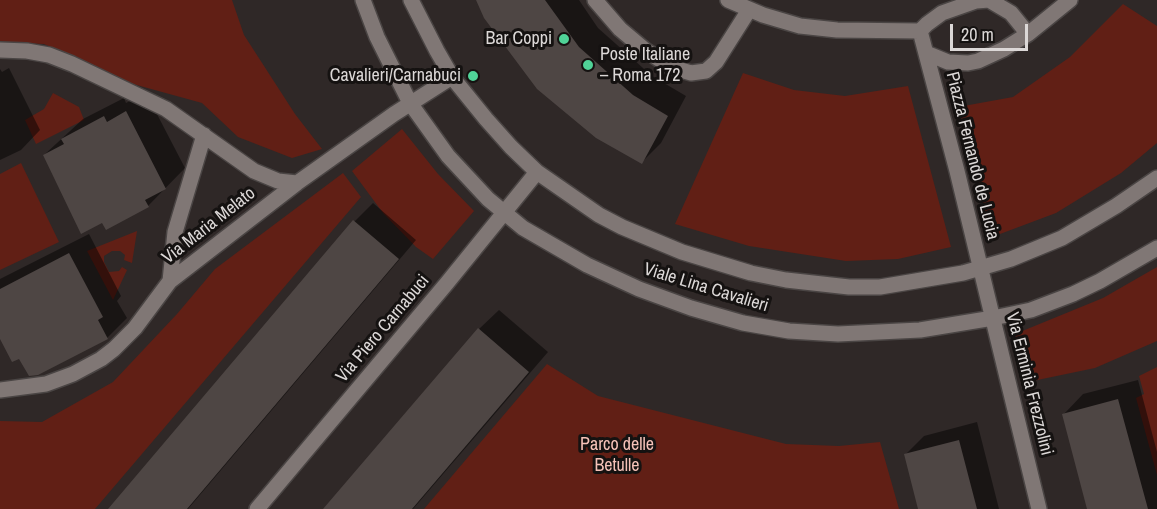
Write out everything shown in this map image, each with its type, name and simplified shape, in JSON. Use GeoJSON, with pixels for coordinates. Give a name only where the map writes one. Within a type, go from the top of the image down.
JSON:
{"type":"FeatureCollection","features":[{"type":"Feature","properties":{"kind":"street","name":"Viale Lina Cavalieri"},"geometry":{"type":"LineString","coordinates":[[363,0],[381,46],[410,104],[448,156],[503,213],[538,237],[587,265],[639,289],[743,323],[789,331],[881,334],[993,318],[1031,310],[1073,294],[1157,248]]}},
{"type":"Feature","properties":{"kind":"street","name":"Viale Lina Cavalieri"},"geometry":{"type":"LineString","coordinates":[[411,0],[452,77],[492,126],[537,172],[599,215],[622,227],[682,252],[751,273],[818,285],[880,287],[980,269],[1062,238],[1155,184]]}},
{"type":"Feature","properties":{"kind":"street"},"geometry":{"type":"LineString","coordinates":[[595,0],[620,28],[645,50],[671,67],[691,74],[706,70],[716,62],[749,10]]}},
{"type":"Feature","properties":{"kind":"street"},"geometry":{"type":"LineString","coordinates":[[729,0],[749,10],[800,26],[837,30],[920,31],[942,13],[976,1],[989,0],[1000,4],[1011,13],[1028,34]]}},
{"type":"Feature","properties":{"kind":"street","name":"Piazza Fernando de Lucia"},"geometry":{"type":"LineString","coordinates":[[926,53],[948,62],[968,63],[992,56],[1028,34],[1070,0]]}},
{"type":"Feature","properties":{"kind":"street","name":"Piazza Fernando de Lucia"},"geometry":{"type":"LineString","coordinates":[[920,31],[980,269]]}},
{"type":"Feature","properties":{"kind":"street","name":"Via Maria Melato"},"geometry":{"type":"LineString","coordinates":[[0,50],[38,53],[72,64],[157,104],[261,174],[278,181],[297,183]]}},
{"type":"Feature","properties":{"kind":"street","name":"Via Maria Melato"},"geometry":{"type":"LineString","coordinates":[[0,390],[46,384],[88,367],[114,349],[145,316],[170,281],[297,183],[452,77]]}},
{"type":"Feature","properties":{"kind":"street"},"geometry":{"type":"LineString","coordinates":[[170,281],[171,254],[177,222],[204,135]]}},
{"type":"Feature","properties":{"kind":"street","name":"Via Piero Carnabuci"},"geometry":{"type":"LineString","coordinates":[[257,509],[537,172]]}},
{"type":"Feature","properties":{"kind":"street","name":"Via Erminia Frezzolini"},"geometry":{"type":"LineString","coordinates":[[980,269],[1039,509]]}},
{"type":"Feature","properties":{"kind":"green space"},"geometry":{"type":"Polygon","coordinates":[[[0,0],[232,0],[244,35],[295,114],[322,149],[292,158],[238,137],[202,103],[133,84],[44,44],[0,42],[0,0]]]}},
{"type":"Feature","properties":{"kind":"green space"},"geometry":{"type":"Polygon","coordinates":[[[1123,4],[1157,26],[1157,143],[1121,173],[1056,213],[992,237],[958,107],[1013,97],[1070,57],[1123,4]]]}},
{"type":"Feature","properties":{"kind":"green space"},"geometry":{"type":"Polygon","coordinates":[[[743,73],[794,90],[845,96],[908,86],[951,247],[898,259],[846,261],[749,246],[675,224],[743,73]]]}},
{"type":"Feature","properties":{"kind":"green space"},"geometry":{"type":"Polygon","coordinates":[[[53,93],[79,107],[84,120],[36,144],[25,120],[44,109],[53,93]]]}},
{"type":"Feature","properties":{"kind":"green space"},"geometry":{"type":"Polygon","coordinates":[[[402,129],[438,174],[474,211],[433,259],[416,247],[383,213],[352,171],[402,129]]]}},
{"type":"Feature","properties":{"kind":"green space"},"geometry":{"type":"Polygon","coordinates":[[[21,163],[59,242],[0,270],[0,174],[21,163]]]}},
{"type":"Feature","properties":{"kind":"green space"},"geometry":{"type":"Polygon","coordinates":[[[343,173],[361,197],[95,509],[0,509],[0,421],[42,422],[113,382],[177,314],[215,269],[343,173]]]}},
{"type":"Feature","properties":{"kind":"green space"},"geometry":{"type":"Polygon","coordinates":[[[137,231],[132,263],[124,260],[125,255],[120,251],[112,251],[104,256],[109,272],[119,271],[122,267],[127,270],[113,300],[87,251],[137,231]]]}},
{"type":"Feature","properties":{"kind":"green space"},"geometry":{"type":"Polygon","coordinates":[[[1157,267],[1157,341],[1095,368],[1023,383],[1015,334],[1103,298],[1157,267]]]}},
{"type":"Feature","properties":{"kind":"green space","name":"Parco delle Betulle"},"geometry":{"type":"Polygon","coordinates":[[[547,364],[598,396],[786,444],[839,446],[880,442],[899,509],[424,509],[547,364]]]}},
{"type":"Feature","properties":{"kind":"green space"},"geometry":{"type":"Polygon","coordinates":[[[1157,367],[1157,475],[1136,398],[1144,394],[1139,376],[1157,367]]]}},
{"type":"Feature","properties":{"kind":"building"},"geometry":{"type":"Polygon","coordinates":[[[476,0],[545,0],[579,47],[633,95],[668,116],[642,164],[596,138],[537,89],[484,18],[476,0]]]}},
{"type":"Feature","properties":{"kind":"building"},"geometry":{"type":"Polygon","coordinates":[[[126,111],[166,189],[145,200],[149,207],[106,230],[102,223],[81,234],[43,155],[64,144],[61,139],[104,116],[107,122],[126,111]]]}},
{"type":"Feature","properties":{"kind":"building"},"geometry":{"type":"Polygon","coordinates":[[[353,220],[399,259],[187,509],[108,509],[353,220]]]}},
{"type":"Feature","properties":{"kind":"building"},"geometry":{"type":"Polygon","coordinates":[[[69,253],[103,317],[98,320],[108,339],[38,375],[29,376],[19,359],[12,362],[0,339],[0,289],[69,253]]]}},
{"type":"Feature","properties":{"kind":"building"},"geometry":{"type":"Polygon","coordinates":[[[478,328],[529,372],[412,509],[323,509],[478,328]]]}},
{"type":"Feature","properties":{"kind":"building"},"geometry":{"type":"Polygon","coordinates":[[[1118,399],[1148,509],[1087,509],[1062,414],[1118,399]]]}},
{"type":"Feature","properties":{"kind":"building"},"geometry":{"type":"Polygon","coordinates":[[[959,440],[977,509],[918,509],[904,454],[959,440]]]}},
{"type":"Feature","properties":{"kind":"place","name":"Bar Coppi"},"geometry":{"type":"Point","coordinates":[564,39]}},
{"type":"Feature","properties":{"kind":"place","name":"Poste Italiane – Roma 172"},"geometry":{"type":"Point","coordinates":[588,65]}},
{"type":"Feature","properties":{"kind":"place","name":"Cavalieri/Carnabuci"},"geometry":{"type":"Point","coordinates":[473,76]}}]}
